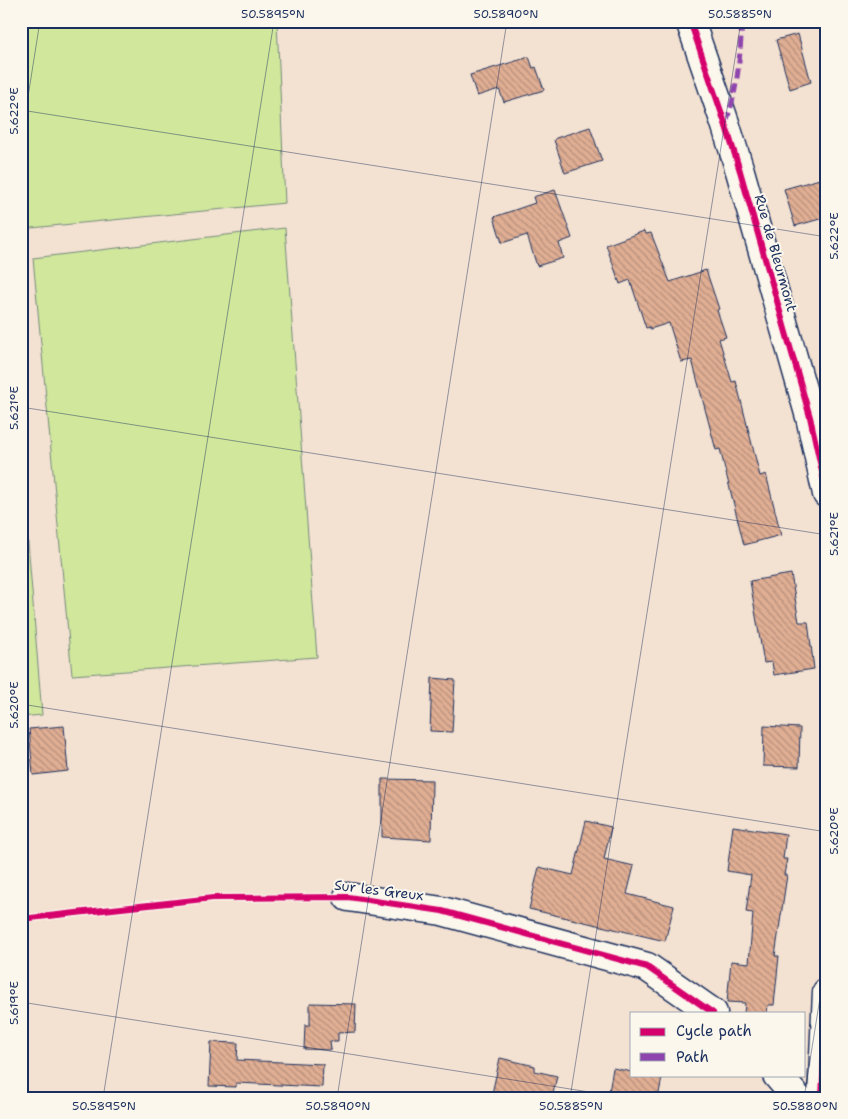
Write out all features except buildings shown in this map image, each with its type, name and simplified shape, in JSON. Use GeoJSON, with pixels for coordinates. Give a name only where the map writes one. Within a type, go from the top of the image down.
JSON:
{"type":"FeatureCollection","features":[{"type":"Feature","properties":{"kind":"street","name":"Rue de Bleurmont"},"geometry":{"type":"LineString","coordinates":[[690,21],[725,123],[742,181],[810,417],[827,494]]}},
{"type":"Feature","properties":{"kind":"street","name":"Sur les Greux"},"geometry":{"type":"LineString","coordinates":[[348,896],[442,910],[647,967],[712,1012]]}},
{"type":"Feature","properties":{"kind":"street"},"geometry":{"type":"LineString","coordinates":[[822,1098],[827,992]]}},
{"type":"Feature","properties":{"kind":"street"},"geometry":{"type":"LineString","coordinates":[[778,1076],[797,1098]]}},
{"type":"Feature","properties":{"kind":"green space"},"geometry":{"type":"Polygon","coordinates":[[[21,21],[277,21],[285,203],[21,229],[21,21]]]}},
{"type":"Feature","properties":{"kind":"green space"},"geometry":{"type":"Polygon","coordinates":[[[285,228],[317,657],[72,675],[33,258],[285,228]]]}},
{"type":"Feature","properties":{"kind":"green space"},"geometry":{"type":"Polygon","coordinates":[[[21,456],[42,715],[21,717],[21,456]]]}},
{"type":"Feature","properties":{"kind":"marked path"},"geometry":{"type":"LineString","coordinates":[[726,122],[736,85],[742,21]]}},
{"type":"Feature","properties":{"kind":"cycle path"},"geometry":{"type":"LineString","coordinates":[[690,21],[740,171],[810,417],[827,494]]}},
{"type":"Feature","properties":{"kind":"cycle path"},"geometry":{"type":"LineString","coordinates":[[21,919],[213,898],[348,897],[442,911],[647,967],[712,1012]]}},
{"type":"Feature","properties":{"kind":"cycle path"},"geometry":{"type":"LineString","coordinates":[[822,1098],[827,992]]}}]}
